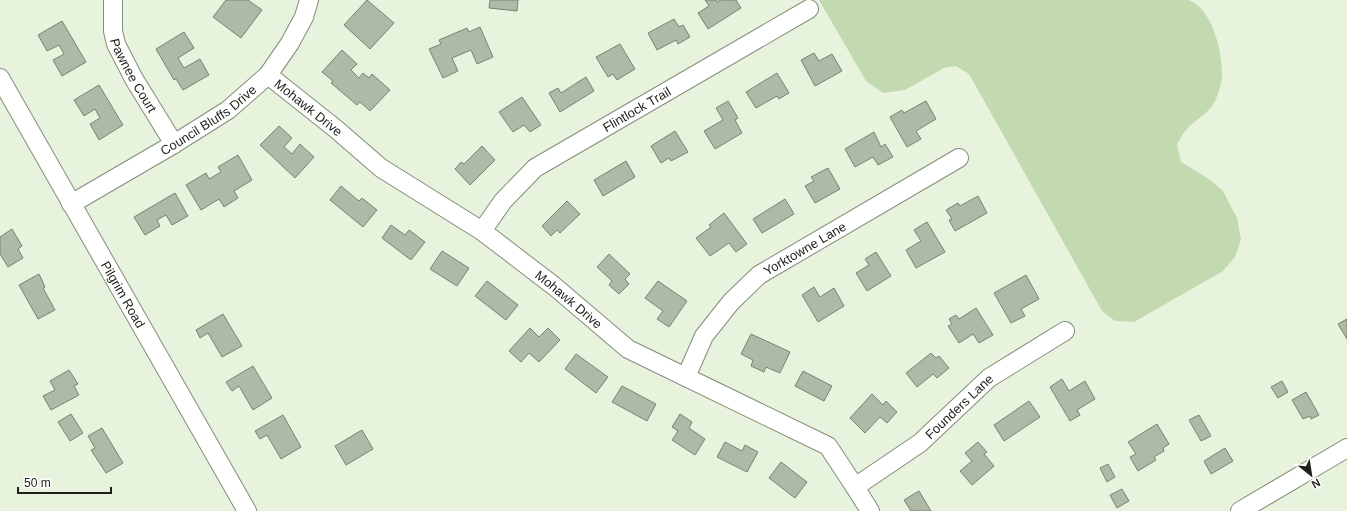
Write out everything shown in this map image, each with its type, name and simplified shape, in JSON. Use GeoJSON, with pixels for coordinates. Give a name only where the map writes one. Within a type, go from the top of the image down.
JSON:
{"type":"FeatureCollection","features":[{"type":"Feature","properties":{"kind":"street","name":"Pawnee Court"},"geometry":{"type":"LineString","coordinates":[[114,0],[113,30],[116,44],[134,79],[174,144]]}},
{"type":"Feature","properties":{"kind":"street","name":"Council Bluffs Drive"},"geometry":{"type":"LineString","coordinates":[[71,204],[174,144],[228,110],[268,75],[290,43],[304,17],[309,0]]}},
{"type":"Feature","properties":{"kind":"street","name":"Flintlock Trail"},"geometry":{"type":"LineString","coordinates":[[482,231],[503,200],[536,168],[809,9]]}},
{"type":"Feature","properties":{"kind":"street","name":"Mohawk Drive"},"geometry":{"type":"LineString","coordinates":[[268,75],[336,128],[381,168],[482,231],[554,286],[628,349],[828,446],[870,511]]}},
{"type":"Feature","properties":{"kind":"street","name":"Pilgrim Road"},"geometry":{"type":"LineString","coordinates":[[0,78],[247,511]]}},
{"type":"Feature","properties":{"kind":"street","name":"Yorktowne Lane"},"geometry":{"type":"LineString","coordinates":[[686,377],[704,336],[731,302],[759,275],[959,158]]}},
{"type":"Feature","properties":{"kind":"street","name":"Founders Lane"},"geometry":{"type":"LineString","coordinates":[[855,486],[920,443],[989,378],[1065,331]]}},
{"type":"Feature","properties":{"kind":"street"},"geometry":{"type":"LineString","coordinates":[[1240,511],[1347,448]]}},
{"type":"Feature","properties":{"kind":"green space"},"geometry":{"type":"Polygon","coordinates":[[[819,0],[1188,0],[1197,5],[1204,12],[1215,33],[1221,57],[1222,78],[1215,101],[1206,113],[1187,129],[1177,145],[1181,162],[1206,177],[1223,191],[1237,218],[1241,239],[1235,257],[1223,271],[1134,322],[1115,321],[1102,311],[969,74],[956,66],[944,68],[905,90],[883,93],[866,81],[819,0]]]}},
{"type":"Feature","properties":{"kind":"building"},"geometry":{"type":"Polygon","coordinates":[[[226,0],[248,0],[262,10],[241,38],[213,17],[226,0]]]}},
{"type":"Feature","properties":{"kind":"building"},"geometry":{"type":"Polygon","coordinates":[[[367,0],[394,23],[370,49],[344,25],[367,0]]]}},
{"type":"Feature","properties":{"kind":"building"},"geometry":{"type":"Polygon","coordinates":[[[490,0],[518,0],[517,11],[489,8],[490,0]]]}},
{"type":"Feature","properties":{"kind":"building"},"geometry":{"type":"Polygon","coordinates":[[[705,0],[716,0],[717,2],[720,0],[736,0],[741,8],[708,29],[698,13],[709,6],[705,0]]]}},
{"type":"Feature","properties":{"kind":"building"},"geometry":{"type":"Polygon","coordinates":[[[674,19],[679,27],[683,25],[690,37],[678,44],[676,40],[657,50],[648,33],[674,19]]]}},
{"type":"Feature","properties":{"kind":"building"},"geometry":{"type":"Polygon","coordinates":[[[62,21],[86,62],[62,76],[53,60],[64,54],[59,45],[47,51],[38,35],[62,21]]]}},
{"type":"Feature","properties":{"kind":"building"},"geometry":{"type":"Polygon","coordinates":[[[480,27],[493,57],[477,64],[471,50],[452,58],[458,71],[443,78],[429,49],[441,44],[439,40],[467,28],[469,32],[480,27]]]}},
{"type":"Feature","properties":{"kind":"building"},"geometry":{"type":"Polygon","coordinates":[[[184,32],[194,48],[178,58],[184,68],[200,59],[209,75],[183,90],[176,79],[174,80],[156,49],[184,32]]]}},
{"type":"Feature","properties":{"kind":"building"},"geometry":{"type":"Polygon","coordinates":[[[620,44],[635,69],[617,80],[613,74],[608,77],[596,57],[620,44]]]}},
{"type":"Feature","properties":{"kind":"building"},"geometry":{"type":"Polygon","coordinates":[[[342,50],[357,64],[351,70],[359,78],[363,73],[369,78],[372,74],[390,90],[370,111],[360,102],[357,105],[331,83],[333,81],[322,72],[342,50]]]}},
{"type":"Feature","properties":{"kind":"building"},"geometry":{"type":"Polygon","coordinates":[[[814,53],[819,61],[832,54],[842,71],[815,86],[801,60],[814,53]]]}},
{"type":"Feature","properties":{"kind":"building"},"geometry":{"type":"Polygon","coordinates":[[[777,73],[789,93],[779,99],[777,96],[756,108],[746,92],[777,73]]]}},
{"type":"Feature","properties":{"kind":"building"},"geometry":{"type":"Polygon","coordinates":[[[586,77],[594,91],[560,112],[549,93],[558,88],[561,93],[586,77]]]}},
{"type":"Feature","properties":{"kind":"building"},"geometry":{"type":"Polygon","coordinates":[[[99,85],[123,125],[99,140],[90,124],[100,118],[95,109],[84,116],[74,100],[99,85]]]}},
{"type":"Feature","properties":{"kind":"building"},"geometry":{"type":"Polygon","coordinates":[[[522,97],[541,125],[530,132],[524,125],[513,132],[499,112],[522,97]]]}},
{"type":"Feature","properties":{"kind":"building"},"geometry":{"type":"Polygon","coordinates":[[[728,101],[738,118],[735,120],[742,133],[715,149],[704,131],[723,120],[716,108],[728,101]]]}},
{"type":"Feature","properties":{"kind":"building"},"geometry":{"type":"Polygon","coordinates":[[[926,101],[936,119],[916,131],[921,139],[907,147],[890,117],[902,110],[904,113],[926,101]]]}},
{"type":"Feature","properties":{"kind":"building"},"geometry":{"type":"Polygon","coordinates":[[[279,126],[292,138],[284,147],[292,154],[300,144],[314,157],[295,178],[260,145],[279,126]]]}},
{"type":"Feature","properties":{"kind":"building"},"geometry":{"type":"Polygon","coordinates":[[[675,131],[688,152],[671,161],[669,158],[661,163],[651,146],[675,131]]]}},
{"type":"Feature","properties":{"kind":"building"},"geometry":{"type":"Polygon","coordinates":[[[874,132],[881,147],[885,144],[893,157],[878,165],[873,157],[855,167],[845,149],[874,132]]]}},
{"type":"Feature","properties":{"kind":"building"},"geometry":{"type":"Polygon","coordinates":[[[482,146],[495,160],[470,185],[455,169],[461,162],[464,164],[482,146]]]}},
{"type":"Feature","properties":{"kind":"building"},"geometry":{"type":"Polygon","coordinates":[[[238,155],[252,180],[234,191],[238,198],[224,207],[219,199],[201,210],[186,185],[206,173],[209,179],[221,172],[218,167],[238,155]]]}},
{"type":"Feature","properties":{"kind":"building"},"geometry":{"type":"Polygon","coordinates":[[[626,161],[635,177],[603,196],[594,180],[626,161]]]}},
{"type":"Feature","properties":{"kind":"building"},"geometry":{"type":"Polygon","coordinates":[[[828,168],[840,189],[815,203],[805,186],[814,181],[811,177],[828,168]]]}},
{"type":"Feature","properties":{"kind":"building"},"geometry":{"type":"Polygon","coordinates":[[[341,186],[359,201],[362,198],[377,210],[363,227],[330,200],[341,186]]]}},
{"type":"Feature","properties":{"kind":"building"},"geometry":{"type":"Polygon","coordinates":[[[175,193],[188,216],[172,225],[166,215],[157,220],[160,226],[145,235],[134,217],[175,193]]]}},
{"type":"Feature","properties":{"kind":"building"},"geometry":{"type":"Polygon","coordinates":[[[978,196],[987,213],[955,231],[949,220],[952,219],[946,210],[958,203],[960,206],[978,196]]]}},
{"type":"Feature","properties":{"kind":"building"},"geometry":{"type":"Polygon","coordinates":[[[785,199],[794,214],[762,233],[753,219],[785,199]]]}},
{"type":"Feature","properties":{"kind":"building"},"geometry":{"type":"Polygon","coordinates":[[[567,201],[580,214],[560,233],[557,230],[551,236],[542,226],[567,201]]]}},
{"type":"Feature","properties":{"kind":"building"},"geometry":{"type":"Polygon","coordinates":[[[724,213],[747,244],[736,252],[729,243],[710,256],[696,238],[711,227],[709,225],[724,213]]]}},
{"type":"Feature","properties":{"kind":"building"},"geometry":{"type":"Polygon","coordinates":[[[927,222],[945,252],[916,268],[906,250],[921,241],[914,230],[927,222]]]}},
{"type":"Feature","properties":{"kind":"building"},"geometry":{"type":"Polygon","coordinates":[[[391,225],[405,235],[409,230],[425,242],[411,260],[382,238],[391,225]]]}},
{"type":"Feature","properties":{"kind":"building"},"geometry":{"type":"Polygon","coordinates":[[[12,229],[22,246],[18,249],[23,258],[8,267],[0,254],[0,237],[12,229]]]}},
{"type":"Feature","properties":{"kind":"building"},"geometry":{"type":"Polygon","coordinates":[[[442,251],[469,268],[457,286],[430,269],[442,251]]]}},
{"type":"Feature","properties":{"kind":"building"},"geometry":{"type":"Polygon","coordinates":[[[876,252],[891,276],[867,291],[856,273],[869,265],[865,259],[876,252]]]}},
{"type":"Feature","properties":{"kind":"building"},"geometry":{"type":"Polygon","coordinates":[[[609,254],[630,274],[625,279],[629,284],[619,294],[609,285],[612,281],[597,267],[609,254]]]}},
{"type":"Feature","properties":{"kind":"building"},"geometry":{"type":"Polygon","coordinates":[[[39,274],[45,287],[43,288],[55,310],[38,319],[19,285],[39,274]]]}},
{"type":"Feature","properties":{"kind":"building"},"geometry":{"type":"Polygon","coordinates":[[[1026,275],[1039,299],[1021,309],[1025,316],[1011,323],[994,293],[1026,275]]]}},
{"type":"Feature","properties":{"kind":"building"},"geometry":{"type":"Polygon","coordinates":[[[487,281],[518,305],[506,320],[475,296],[487,281]]]}},
{"type":"Feature","properties":{"kind":"building"},"geometry":{"type":"Polygon","coordinates":[[[658,281],[687,301],[669,327],[657,319],[663,311],[645,298],[658,281]]]}},
{"type":"Feature","properties":{"kind":"building"},"geometry":{"type":"Polygon","coordinates":[[[814,287],[820,297],[834,288],[844,306],[818,322],[802,295],[814,287]]]}},
{"type":"Feature","properties":{"kind":"building"},"geometry":{"type":"Polygon","coordinates":[[[976,308],[993,335],[979,343],[973,334],[959,343],[948,326],[952,324],[949,319],[956,315],[959,319],[976,308]]]}},
{"type":"Feature","properties":{"kind":"building"},"geometry":{"type":"Polygon","coordinates":[[[223,314],[242,346],[222,357],[208,333],[200,338],[196,330],[223,314]]]}},
{"type":"Feature","properties":{"kind":"building"},"geometry":{"type":"Polygon","coordinates":[[[1347,319],[1347,339],[1338,324],[1347,319]]]}},
{"type":"Feature","properties":{"kind":"building"},"geometry":{"type":"Polygon","coordinates":[[[530,328],[539,337],[548,328],[560,340],[539,362],[529,353],[521,362],[509,351],[530,328]]]}},
{"type":"Feature","properties":{"kind":"building"},"geometry":{"type":"Polygon","coordinates":[[[751,334],[790,352],[780,373],[766,367],[764,372],[751,366],[753,360],[741,354],[751,334]]]}},
{"type":"Feature","properties":{"kind":"building"},"geometry":{"type":"Polygon","coordinates":[[[931,353],[936,358],[939,356],[949,368],[937,378],[933,374],[917,387],[906,373],[931,353]]]}},
{"type":"Feature","properties":{"kind":"building"},"geometry":{"type":"Polygon","coordinates":[[[576,354],[608,377],[596,393],[565,369],[576,354]]]}},
{"type":"Feature","properties":{"kind":"building"},"geometry":{"type":"Polygon","coordinates":[[[253,366],[272,398],[253,410],[239,386],[232,391],[226,382],[253,366]]]}},
{"type":"Feature","properties":{"kind":"building"},"geometry":{"type":"Polygon","coordinates":[[[69,370],[78,384],[74,386],[79,395],[51,410],[43,396],[55,390],[50,381],[69,370]]]}},
{"type":"Feature","properties":{"kind":"building"},"geometry":{"type":"Polygon","coordinates":[[[803,371],[832,386],[824,401],[795,386],[803,371]]]}},
{"type":"Feature","properties":{"kind":"building"},"geometry":{"type":"Polygon","coordinates":[[[1062,379],[1069,391],[1085,381],[1095,399],[1077,410],[1080,415],[1070,421],[1050,387],[1062,379]]]}},
{"type":"Feature","properties":{"kind":"building"},"geometry":{"type":"Polygon","coordinates":[[[1282,381],[1288,392],[1278,398],[1271,387],[1282,381]]]}},
{"type":"Feature","properties":{"kind":"building"},"geometry":{"type":"Polygon","coordinates":[[[622,386],[656,404],[647,421],[612,402],[622,386]]]}},
{"type":"Feature","properties":{"kind":"building"},"geometry":{"type":"Polygon","coordinates":[[[1306,392],[1319,415],[1311,419],[1310,416],[1303,419],[1292,400],[1306,392]]]}},
{"type":"Feature","properties":{"kind":"building"},"geometry":{"type":"Polygon","coordinates":[[[872,394],[883,405],[886,401],[897,412],[887,423],[880,417],[865,433],[850,418],[872,394]]]}},
{"type":"Feature","properties":{"kind":"building"},"geometry":{"type":"Polygon","coordinates":[[[1029,401],[1040,417],[1004,441],[994,425],[1029,401]]]}},
{"type":"Feature","properties":{"kind":"building"},"geometry":{"type":"Polygon","coordinates":[[[71,414],[83,433],[70,441],[58,422],[71,414]]]}},
{"type":"Feature","properties":{"kind":"building"},"geometry":{"type":"Polygon","coordinates":[[[680,414],[692,422],[689,428],[705,439],[695,455],[672,440],[678,431],[672,427],[680,414]]]}},
{"type":"Feature","properties":{"kind":"building"},"geometry":{"type":"Polygon","coordinates":[[[283,415],[301,447],[281,459],[267,435],[260,439],[255,431],[283,415]]]}},
{"type":"Feature","properties":{"kind":"building"},"geometry":{"type":"Polygon","coordinates":[[[1199,415],[1211,436],[1201,441],[1189,420],[1199,415]]]}},
{"type":"Feature","properties":{"kind":"building"},"geometry":{"type":"Polygon","coordinates":[[[1157,424],[1169,444],[1163,448],[1164,451],[1154,457],[1156,460],[1138,471],[1130,457],[1136,454],[1128,442],[1157,424]]]}},
{"type":"Feature","properties":{"kind":"building"},"geometry":{"type":"Polygon","coordinates":[[[102,428],[123,463],[106,473],[91,450],[95,448],[88,436],[102,428]]]}},
{"type":"Feature","properties":{"kind":"building"},"geometry":{"type":"Polygon","coordinates":[[[362,430],[373,449],[346,465],[335,446],[362,430]]]}},
{"type":"Feature","properties":{"kind":"building"},"geometry":{"type":"Polygon","coordinates":[[[725,442],[742,451],[745,445],[758,452],[747,472],[717,457],[725,442]]]}},
{"type":"Feature","properties":{"kind":"building"},"geometry":{"type":"Polygon","coordinates":[[[978,442],[987,452],[984,454],[994,466],[972,485],[960,471],[972,461],[965,453],[978,442]]]}},
{"type":"Feature","properties":{"kind":"building"},"geometry":{"type":"Polygon","coordinates":[[[1225,448],[1233,461],[1211,474],[1204,461],[1225,448]]]}},
{"type":"Feature","properties":{"kind":"building"},"geometry":{"type":"Polygon","coordinates":[[[781,462],[807,482],[795,498],[769,478],[781,462]]]}},
{"type":"Feature","properties":{"kind":"building"},"geometry":{"type":"Polygon","coordinates":[[[1108,464],[1115,477],[1107,482],[1100,468],[1108,464]]]}},
{"type":"Feature","properties":{"kind":"building"},"geometry":{"type":"Polygon","coordinates":[[[1122,489],[1129,501],[1117,508],[1110,495],[1122,489]]]}},
{"type":"Feature","properties":{"kind":"building"},"geometry":{"type":"Polygon","coordinates":[[[919,491],[931,511],[911,511],[904,500],[919,491]]]}}]}
